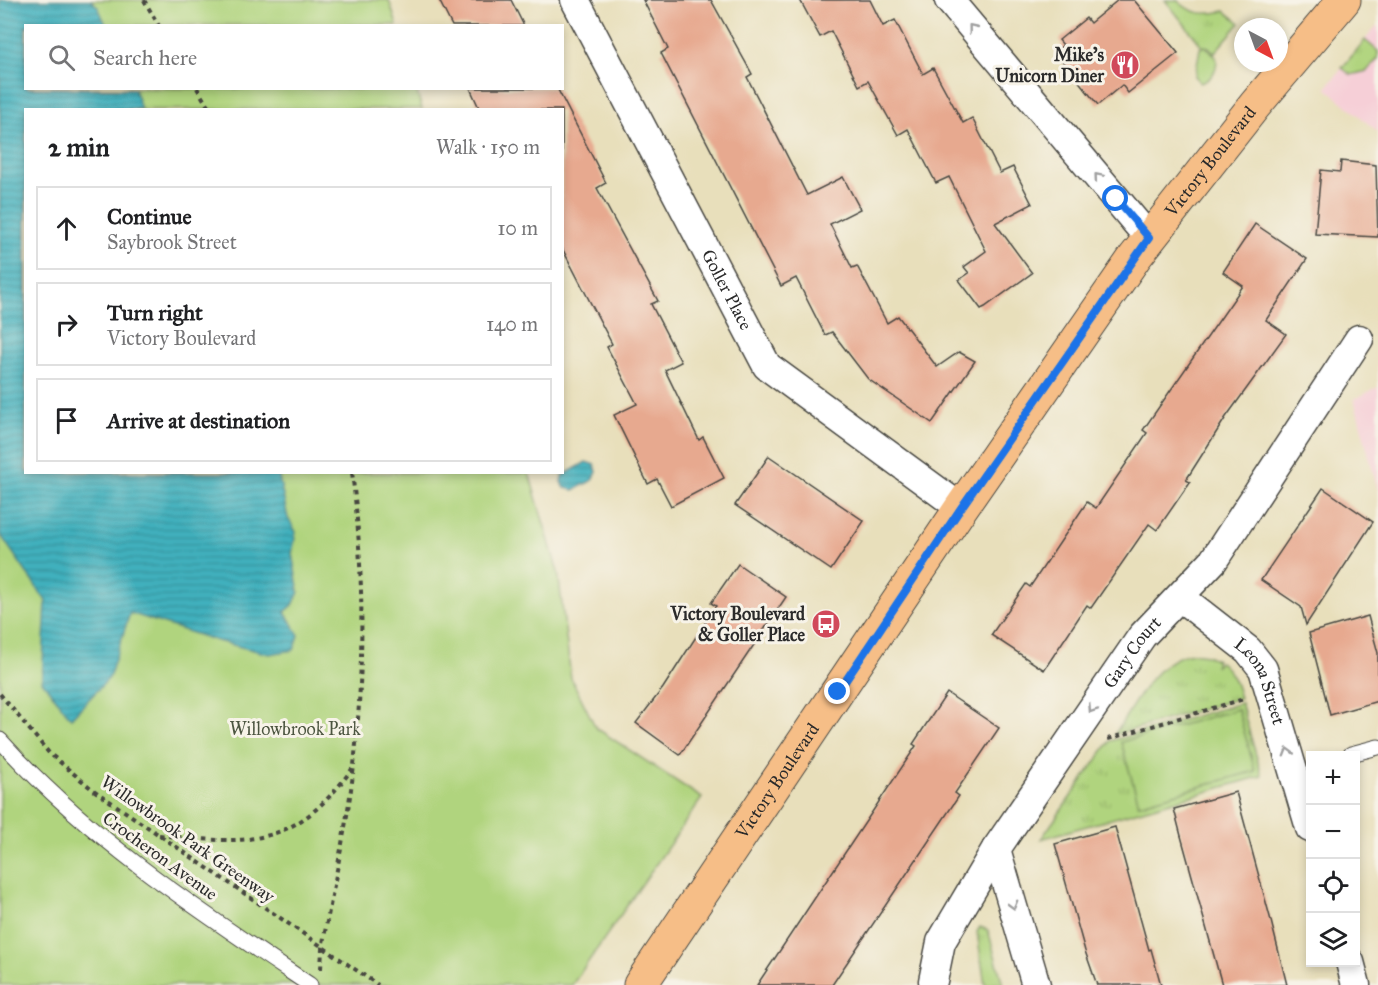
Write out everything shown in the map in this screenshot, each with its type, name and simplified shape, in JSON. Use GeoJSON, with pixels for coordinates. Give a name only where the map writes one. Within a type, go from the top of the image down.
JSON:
{"type":"FeatureCollection","features":[{"type":"Feature","properties":{"kind":"main road","name":"Victory Boulevard"},"geometry":{"type":"LineString","coordinates":[[640,985],[961,508],[1149,238],[1344,0]]}},
{"type":"Feature","properties":{"kind":"street","name":"Goller Place"},"geometry":{"type":"LineString","coordinates":[[575,0],[767,366],[961,508]]}},
{"type":"Feature","properties":{"kind":"street"},"geometry":{"type":"LineString","coordinates":[[950,0],[1149,238]]}},
{"type":"Feature","properties":{"kind":"street","name":"Gary Court"},"geometry":{"type":"LineString","coordinates":[[933,981],[941,942],[996,849],[1142,636],[1213,561],[1359,339]]}},
{"type":"Feature","properties":{"kind":"street","name":"Leona Street"},"geometry":{"type":"LineString","coordinates":[[1180,597],[1248,650],[1263,669],[1306,811]]}},
{"type":"Feature","properties":{"kind":"street"},"geometry":{"type":"LineString","coordinates":[[996,849],[1036,985]]}},
{"type":"Feature","properties":{"kind":"street"},"geometry":{"type":"LineString","coordinates":[[1351,967],[1356,985]]}},
{"type":"Feature","properties":{"kind":"lane","name":"Crocheron Avenue"},"geometry":{"type":"LineString","coordinates":[[0,740],[36,779],[87,826],[206,914],[310,985]]}},
{"type":"Feature","properties":{"kind":"lane"},"geometry":{"type":"LineString","coordinates":[[1360,752],[1378,747]]}},
{"type":"Feature","properties":{"kind":"path"},"geometry":{"type":"LineString","coordinates":[[144,0],[158,24]]}},
{"type":"Feature","properties":{"kind":"path"},"geometry":{"type":"LineString","coordinates":[[198,90],[209,108]]}},
{"type":"Feature","properties":{"kind":"path"},"geometry":{"type":"LineString","coordinates":[[321,973],[322,949],[353,769],[363,638],[360,540],[352,474]]}},
{"type":"Feature","properties":{"kind":"path","name":"Willowbrook Park Greenway"},"geometry":{"type":"LineString","coordinates":[[0,694],[49,753],[92,789],[322,949],[378,985]]}},
{"type":"Feature","properties":{"kind":"path"},"geometry":{"type":"LineString","coordinates":[[1108,739],[1244,699]]}},
{"type":"Feature","properties":{"kind":"path"},"geometry":{"type":"LineString","coordinates":[[159,835],[222,842],[272,836],[301,823],[316,811],[330,799],[353,769]]}},
{"type":"Feature","properties":{"kind":"shaded area"},"geometry":{"type":"Polygon","coordinates":[[[1378,24],[1378,132],[1326,88],[1378,24]]]}},
{"type":"Feature","properties":{"kind":"shaded area"},"geometry":{"type":"Polygon","coordinates":[[[1378,387],[1378,491],[1354,399],[1378,387]]]}},
{"type":"Feature","properties":{"kind":"green space","name":"Willowbrook Park"},"geometry":{"type":"Polygon","coordinates":[[[0,0],[389,0],[397,24],[24,24],[24,90],[416,90],[422,108],[24,108],[24,474],[529,474],[558,572],[571,678],[596,728],[702,798],[572,985],[0,985],[0,0]]]}},
{"type":"Feature","properties":{"kind":"green space"},"geometry":{"type":"Polygon","coordinates":[[[1165,0],[1177,0],[1188,9],[1199,13],[1225,11],[1234,18],[1234,30],[1214,53],[1209,47],[1202,46],[1165,0]]]}},
{"type":"Feature","properties":{"kind":"green space"},"geometry":{"type":"Polygon","coordinates":[[[1365,40],[1378,51],[1378,59],[1367,71],[1351,75],[1342,68],[1365,40]]]}},
{"type":"Feature","properties":{"kind":"green space"},"geometry":{"type":"Polygon","coordinates":[[[1205,46],[1216,56],[1216,65],[1211,76],[1200,83],[1195,76],[1200,48],[1205,46]]]}},
{"type":"Feature","properties":{"kind":"green space"},"geometry":{"type":"Polygon","coordinates":[[[1192,653],[1207,655],[1217,660],[1215,666],[1220,662],[1233,678],[1240,698],[1114,735],[1137,698],[1156,674],[1179,657],[1192,653]]]}},
{"type":"Feature","properties":{"kind":"green space"},"geometry":{"type":"Polygon","coordinates":[[[1241,703],[1262,776],[1041,839],[1110,741],[1241,703]]]}},
{"type":"Feature","properties":{"kind":"green space"},"geometry":{"type":"Polygon","coordinates":[[[1238,709],[1255,771],[1139,804],[1121,742],[1238,709]]]}},
{"type":"Feature","properties":{"kind":"green space"},"geometry":{"type":"Polygon","coordinates":[[[980,927],[988,930],[1003,985],[985,985],[977,932],[980,927]]]}},
{"type":"Feature","properties":{"kind":"water"},"geometry":{"type":"Polygon","coordinates":[[[0,0],[91,0],[98,7],[106,24],[24,24],[24,90],[134,90],[141,108],[24,108],[24,474],[278,474],[288,518],[296,532],[292,554],[299,592],[293,605],[285,612],[299,635],[294,650],[269,654],[217,641],[130,613],[109,678],[71,718],[42,681],[46,601],[0,534],[0,0]]]}},
{"type":"Feature","properties":{"kind":"water"},"geometry":{"type":"Polygon","coordinates":[[[586,462],[595,465],[597,472],[593,480],[574,490],[565,488],[561,482],[562,476],[586,462]]]}},
{"type":"Feature","properties":{"kind":"building"},"geometry":{"type":"Polygon","coordinates":[[[439,0],[511,0],[523,24],[451,24],[439,0]]]}},
{"type":"Feature","properties":{"kind":"building"},"geometry":{"type":"Polygon","coordinates":[[[643,0],[711,0],[752,74],[747,77],[807,195],[843,177],[860,209],[830,224],[852,268],[857,266],[887,323],[898,316],[937,367],[959,352],[975,361],[932,423],[868,379],[832,332],[825,335],[796,278],[781,286],[661,53],[668,49],[643,0]]]}},
{"type":"Feature","properties":{"kind":"building"},"geometry":{"type":"Polygon","coordinates":[[[800,0],[870,0],[883,26],[895,20],[923,74],[933,68],[963,123],[972,118],[1000,173],[1013,167],[1032,204],[995,223],[1032,273],[985,307],[981,309],[959,280],[969,273],[964,267],[986,251],[949,177],[936,183],[908,129],[898,135],[868,81],[859,86],[831,31],[820,37],[800,0]]]}},
{"type":"Feature","properties":{"kind":"building"},"geometry":{"type":"Polygon","coordinates":[[[1118,0],[1134,0],[1178,53],[1128,93],[1122,85],[1098,105],[1055,52],[1063,45],[1059,40],[1086,18],[1090,23],[1118,0]]]}},
{"type":"Feature","properties":{"kind":"building"},"geometry":{"type":"Polygon","coordinates":[[[471,90],[558,90],[606,183],[597,188],[658,301],[651,304],[681,362],[665,370],[699,440],[703,437],[724,478],[671,506],[657,479],[648,484],[614,415],[637,404],[607,347],[612,344],[564,252],[564,108],[479,108],[471,90]]]}},
{"type":"Feature","properties":{"kind":"building"},"geometry":{"type":"Polygon","coordinates":[[[1341,161],[1376,165],[1378,237],[1315,234],[1321,170],[1340,172],[1341,161]]]}},
{"type":"Feature","properties":{"kind":"building"},"geometry":{"type":"Polygon","coordinates":[[[1255,224],[1307,259],[1266,320],[1286,334],[1226,417],[1186,480],[1190,482],[1157,530],[1149,524],[1091,608],[1087,605],[1044,670],[991,635],[1026,584],[1030,587],[1087,502],[1096,508],[1147,433],[1143,430],[1243,286],[1223,272],[1255,224]]]}},
{"type":"Feature","properties":{"kind":"building"},"geometry":{"type":"Polygon","coordinates":[[[769,456],[864,521],[831,570],[735,505],[769,456]]]}},
{"type":"Feature","properties":{"kind":"building"},"geometry":{"type":"Polygon","coordinates":[[[1323,488],[1373,522],[1306,625],[1301,607],[1261,580],[1323,488]]]}},
{"type":"Feature","properties":{"kind":"building"},"geometry":{"type":"Polygon","coordinates":[[[738,564],[786,597],[680,755],[636,723],[663,688],[716,606],[711,603],[738,564]]]}},
{"type":"Feature","properties":{"kind":"building"},"geometry":{"type":"Polygon","coordinates":[[[1368,616],[1378,653],[1378,701],[1330,715],[1309,633],[1368,616]]]}},
{"type":"Feature","properties":{"kind":"building"},"geometry":{"type":"Polygon","coordinates":[[[947,693],[999,728],[955,793],[959,796],[832,985],[757,985],[916,746],[913,744],[947,693]]]}},
{"type":"Feature","properties":{"kind":"building"},"geometry":{"type":"Polygon","coordinates":[[[1236,792],[1287,985],[1222,985],[1181,836],[1174,809],[1236,792]]]}},
{"type":"Feature","properties":{"kind":"building"},"geometry":{"type":"Polygon","coordinates":[[[1115,827],[1161,985],[1097,985],[1085,951],[1055,844],[1115,827]]]}},
{"type":"Feature","properties":{"kind":"place","name":"Mike's Unicorn Diner"},"geometry":{"type":"Point","coordinates":[1125,65]}},
{"type":"Feature","properties":{"kind":"place","name":"Victory Boulevard & Goller Place"},"geometry":{"type":"Point","coordinates":[826,624]}},
{"type":"Feature","properties":{"kind":"route"},"geometry":{"type":"LineString","coordinates":[[838,692],[961,508],[1149,238],[1116,199]]}}]}
